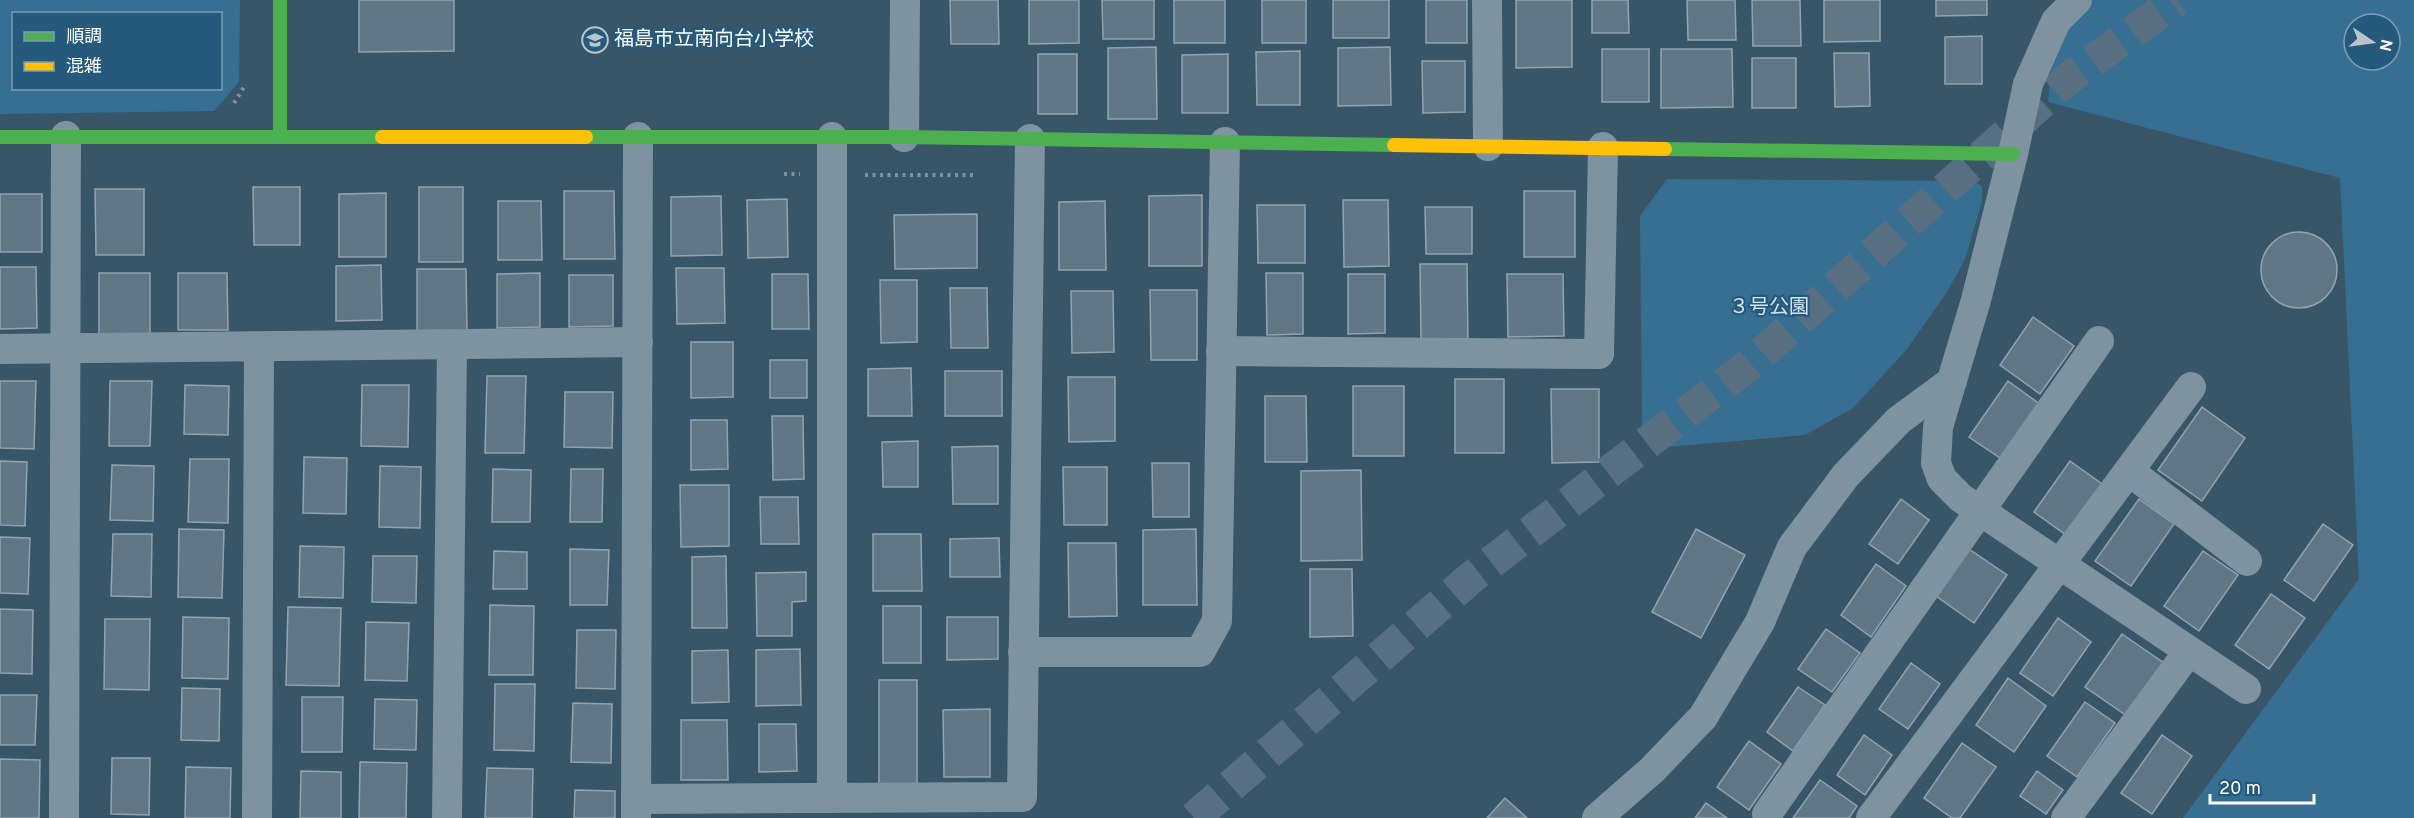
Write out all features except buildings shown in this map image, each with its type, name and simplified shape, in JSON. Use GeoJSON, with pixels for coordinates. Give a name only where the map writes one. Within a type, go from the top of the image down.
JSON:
{"type":"FeatureCollection","features":[{"type":"Feature","properties":{"kind":"street"},"geometry":{"type":"LineString","coordinates":[[280,0],[280,136]]}},
{"type":"Feature","properties":{"kind":"street"},"geometry":{"type":"LineString","coordinates":[[904,137],[905,0]]}},
{"type":"Feature","properties":{"kind":"street"},"geometry":{"type":"LineString","coordinates":[[1487,0],[1488,146]]}},
{"type":"Feature","properties":{"kind":"street"},"geometry":{"type":"LineString","coordinates":[[2076,0],[2056,21],[2028,84],[2013,154],[1938,428],[1936,463],[1942,479],[1961,498],[2246,689]]}},
{"type":"Feature","properties":{"kind":"street"},"geometry":{"type":"LineString","coordinates":[[64,818],[66,136]]}},
{"type":"Feature","properties":{"kind":"street"},"geometry":{"type":"LineString","coordinates":[[0,137],[904,137],[2013,154]]}},
{"type":"Feature","properties":{"kind":"street"},"geometry":{"type":"LineString","coordinates":[[638,137],[636,809],[832,798],[1022,797],[1030,139]]}},
{"type":"Feature","properties":{"kind":"street"},"geometry":{"type":"LineString","coordinates":[[832,137],[832,798]]}},
{"type":"Feature","properties":{"kind":"street"},"geometry":{"type":"LineString","coordinates":[[1023,652],[1200,652],[1217,621],[1225,142]]}},
{"type":"Feature","properties":{"kind":"street"},"geometry":{"type":"LineString","coordinates":[[1221,351],[1599,354],[1603,147]]}},
{"type":"Feature","properties":{"kind":"street"},"geometry":{"type":"LineString","coordinates":[[1767,814],[2099,340]]}},
{"type":"Feature","properties":{"kind":"street"},"geometry":{"type":"LineString","coordinates":[[0,349],[638,342]]}},
{"type":"Feature","properties":{"kind":"street"},"geometry":{"type":"LineString","coordinates":[[447,818],[452,345]]}},
{"type":"Feature","properties":{"kind":"street"},"geometry":{"type":"LineString","coordinates":[[257,818],[259,347]]}},
{"type":"Feature","properties":{"kind":"street"},"geometry":{"type":"LineString","coordinates":[[1597,818],[1652,770],[1703,717],[1760,622],[1792,547],[1846,475],[1899,420],[1952,381]]}},
{"type":"Feature","properties":{"kind":"street"},"geometry":{"type":"LineString","coordinates":[[1871,818],[2191,387]]}},
{"type":"Feature","properties":{"kind":"street"},"geometry":{"type":"LineString","coordinates":[[2129,471],[2247,561]]}},
{"type":"Feature","properties":{"kind":"street"},"geometry":{"type":"LineString","coordinates":[[2066,818],[2189,651]]}},
{"type":"Feature","properties":{"kind":"path"},"geometry":{"type":"LineString","coordinates":[[229,113],[246,84]]}},
{"type":"Feature","properties":{"kind":"green space"},"geometry":{"type":"Polygon","coordinates":[[[0,0],[240,0],[239,82],[214,111],[0,114],[0,0]]]}},
{"type":"Feature","properties":{"kind":"green space"},"geometry":{"type":"Polygon","coordinates":[[[2057,0],[2414,0],[2414,818],[2183,818],[2359,579],[2340,178],[2048,102],[2057,0]]]}},
{"type":"Feature","properties":{"kind":"green space","name":"３号公園"},"geometry":{"type":"Polygon","coordinates":[[[1667,179],[1974,181],[1982,186],[1982,201],[1965,259],[1947,292],[1907,349],[1853,408],[1805,435],[1667,447],[1642,431],[1640,216],[1667,179]]]}},
{"type":"Feature","properties":{"kind":"tunnel"},"geometry":{"type":"LineString","coordinates":[[1194,818],[1472,577],[1750,364],[2069,78],[2177,0]]}},
{"type":"Feature","properties":{"kind":"traffic: fast"},"geometry":{"type":"LineString","coordinates":[[280,0],[280,136]]}},
{"type":"Feature","properties":{"kind":"traffic: fast"},"geometry":{"type":"LineString","coordinates":[[0,137],[382,137]]}},
{"type":"Feature","properties":{"kind":"traffic: fast"},"geometry":{"type":"LineString","coordinates":[[586,137],[904,137],[1394,145]]}},
{"type":"Feature","properties":{"kind":"traffic: fast"},"geometry":{"type":"LineString","coordinates":[[1665,149],[2013,154]]}},
{"type":"Feature","properties":{"kind":"traffic: slow"},"geometry":{"type":"LineString","coordinates":[[382,137],[586,137]]}},
{"type":"Feature","properties":{"kind":"traffic: slow"},"geometry":{"type":"LineString","coordinates":[[1394,145],[1665,149]]}},
{"type":"Feature","properties":{"kind":"place","name":"福島市立南向台小学校"},"geometry":{"type":"Point","coordinates":[595,40]}}]}
